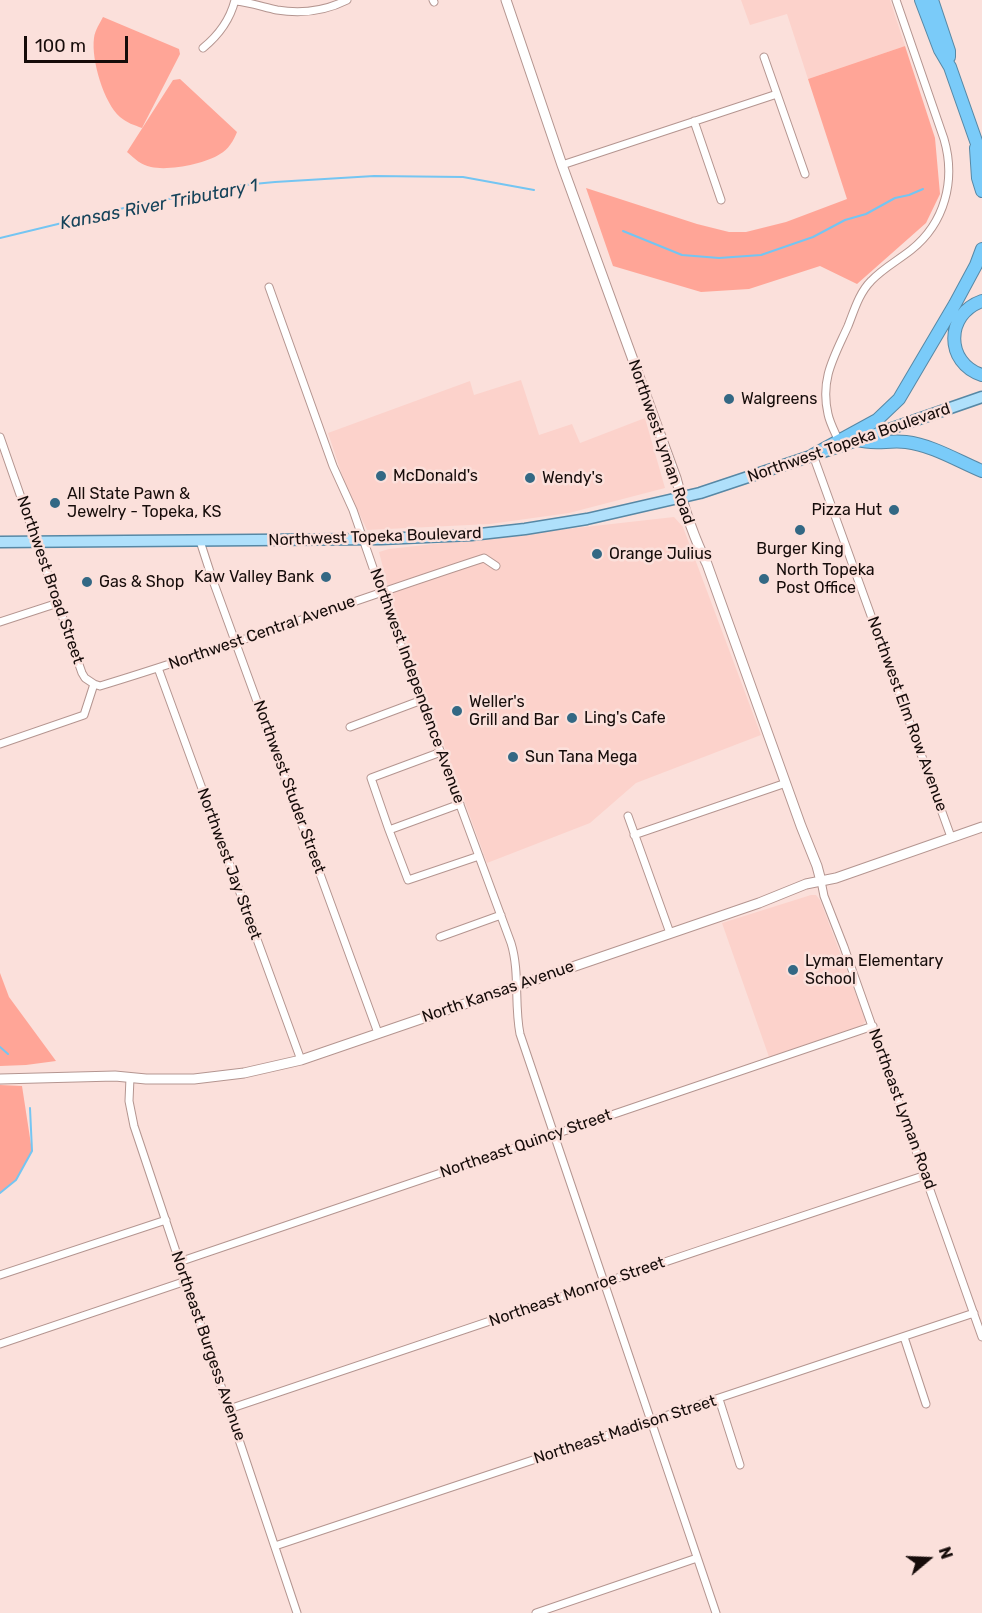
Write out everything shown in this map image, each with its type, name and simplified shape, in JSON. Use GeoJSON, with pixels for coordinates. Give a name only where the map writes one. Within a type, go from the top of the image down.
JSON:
{"type":"FeatureCollection","features":[{"type":"Feature","properties":{"kind":"highway"},"geometry":{"type":"LineString","coordinates":[[921,0],[940,50],[950,67],[982,157]]}},
{"type":"Feature","properties":{"kind":"highway"},"geometry":{"type":"LineString","coordinates":[[932,0],[949,51],[950,67]]}},
{"type":"Feature","properties":{"kind":"highway"},"geometry":{"type":"LineString","coordinates":[[975,138],[978,178],[982,191]]}},
{"type":"Feature","properties":{"kind":"highway"},"geometry":{"type":"LineString","coordinates":[[813,455],[840,444],[877,420],[904,392],[955,304],[982,249]]}},
{"type":"Feature","properties":{"kind":"highway"},"geometry":{"type":"LineString","coordinates":[[982,301],[968,307],[960,316],[954,335],[956,349],[964,364],[973,372],[982,375]]}},
{"type":"Feature","properties":{"kind":"highway"},"geometry":{"type":"LineString","coordinates":[[858,440],[916,444],[982,471]]}},
{"type":"Feature","properties":{"kind":"main road","name":"Northwest Lyman Road"},"geometry":{"type":"LineString","coordinates":[[506,0],[562,165],[676,478],[687,517],[707,564],[821,881]]}},
{"type":"Feature","properties":{"kind":"main road","name":"Northwest Topeka Boulevard"},"geometry":{"type":"LineString","coordinates":[[840,444],[858,440],[982,397]]}},
{"type":"Feature","properties":{"kind":"main road","name":"Northwest Topeka Boulevard"},"geometry":{"type":"LineString","coordinates":[[0,542],[363,539],[471,535],[585,520],[682,498],[813,455]]}},
{"type":"Feature","properties":{"kind":"main road","name":"North Kansas Avenue"},"geometry":{"type":"LineString","coordinates":[[0,1078],[115,1076],[146,1079],[194,1079],[244,1072],[301,1060],[759,903],[806,884],[836,878],[982,827]]}},
{"type":"Feature","properties":{"kind":"street"},"geometry":{"type":"LineString","coordinates":[[203,48],[218,35],[235,1],[278,10],[302,12],[330,8],[347,0]]}},
{"type":"Feature","properties":{"kind":"street"},"geometry":{"type":"LineString","coordinates":[[840,444],[826,406],[828,373],[865,288],[879,273],[913,249],[930,230],[944,203],[949,181],[949,159],[944,138],[896,0]]}},
{"type":"Feature","properties":{"kind":"street"},"geometry":{"type":"LineString","coordinates":[[764,57],[805,174]]}},
{"type":"Feature","properties":{"kind":"street"},"geometry":{"type":"LineString","coordinates":[[562,165],[777,94]]}},
{"type":"Feature","properties":{"kind":"street"},"geometry":{"type":"LineString","coordinates":[[694,121],[721,200]]}},
{"type":"Feature","properties":{"kind":"street","name":"Northwest Independence Avenue"},"geometry":{"type":"LineString","coordinates":[[269,287],[514,951],[517,1018],[520,1034],[716,1613]]}},
{"type":"Feature","properties":{"kind":"street","name":"Northwest Broad Street"},"geometry":{"type":"LineString","coordinates":[[0,437],[82,673],[94,684]]}},
{"type":"Feature","properties":{"kind":"street","name":"Northwest Elm Row Avenue"},"geometry":{"type":"LineString","coordinates":[[813,455],[951,837]]}},
{"type":"Feature","properties":{"kind":"street","name":"Northwest Studer Street"},"geometry":{"type":"LineString","coordinates":[[200,541],[378,1033]]}},
{"type":"Feature","properties":{"kind":"street","name":"Northwest Central Avenue"},"geometry":{"type":"LineString","coordinates":[[94,684],[100,686],[158,668],[484,558],[496,566]]}},
{"type":"Feature","properties":{"kind":"street"},"geometry":{"type":"LineString","coordinates":[[0,622],[58,603]]}},
{"type":"Feature","properties":{"kind":"street","name":"Northwest Jay Street"},"geometry":{"type":"LineString","coordinates":[[158,668],[301,1060]]}},
{"type":"Feature","properties":{"kind":"street"},"geometry":{"type":"LineString","coordinates":[[0,744],[84,715],[94,684]]}},
{"type":"Feature","properties":{"kind":"street"},"geometry":{"type":"LineString","coordinates":[[350,727],[422,700]]}},
{"type":"Feature","properties":{"kind":"street"},"geometry":{"type":"LineString","coordinates":[[441,752],[371,778],[388,830],[408,880],[479,856]]}},
{"type":"Feature","properties":{"kind":"street"},"geometry":{"type":"LineString","coordinates":[[634,835],[786,783]]}},
{"type":"Feature","properties":{"kind":"street"},"geometry":{"type":"LineString","coordinates":[[388,830],[460,804]]}},
{"type":"Feature","properties":{"kind":"street"},"geometry":{"type":"LineString","coordinates":[[628,816],[670,933]]}},
{"type":"Feature","properties":{"kind":"street","name":"Northeast Lyman Road"},"geometry":{"type":"LineString","coordinates":[[821,881],[827,905],[873,1026],[982,1337]]}},
{"type":"Feature","properties":{"kind":"street"},"geometry":{"type":"LineString","coordinates":[[440,937],[501,915]]}},
{"type":"Feature","properties":{"kind":"street","name":"Northeast Quincy Street"},"geometry":{"type":"LineString","coordinates":[[179,1262],[873,1026]]}},
{"type":"Feature","properties":{"kind":"street","name":"Northeast Burgess Avenue"},"geometry":{"type":"LineString","coordinates":[[130,1078],[131,1115],[297,1613]]}},
{"type":"Feature","properties":{"kind":"street","name":"Northeast Monroe Street"},"geometry":{"type":"LineString","coordinates":[[229,1408],[926,1175]]}},
{"type":"Feature","properties":{"kind":"street"},"geometry":{"type":"LineString","coordinates":[[0,1275],[165,1220]]}},
{"type":"Feature","properties":{"kind":"street"},"geometry":{"type":"LineString","coordinates":[[0,1344],[186,1281]]}},
{"type":"Feature","properties":{"kind":"street","name":"Northeast Madison Street"},"geometry":{"type":"LineString","coordinates":[[275,1546],[974,1313]]}},
{"type":"Feature","properties":{"kind":"street"},"geometry":{"type":"LineString","coordinates":[[904,1337],[926,1404]]}},
{"type":"Feature","properties":{"kind":"street"},"geometry":{"type":"LineString","coordinates":[[719,1399],[740,1465]]}},
{"type":"Feature","properties":{"kind":"street"},"geometry":{"type":"LineString","coordinates":[[536,1613],[697,1558]]}},
{"type":"Feature","properties":{"kind":"shaded area"},"geometry":{"type":"Polygon","coordinates":[[[741,0],[890,0],[905,46],[808,79],[787,14],[750,25],[741,0]]]}},
{"type":"Feature","properties":{"kind":"shaded area"},"geometry":{"type":"Polygon","coordinates":[[[103,17],[179,49],[180,54],[142,128],[120,117],[104,92],[97,69],[94,47],[96,29],[103,17]]]}},
{"type":"Feature","properties":{"kind":"shaded area"},"geometry":{"type":"Polygon","coordinates":[[[905,46],[935,138],[940,194],[926,223],[857,284],[820,266],[749,289],[701,292],[613,266],[586,188],[729,232],[746,232],[786,222],[847,199],[808,79],[905,46]]]}},
{"type":"Feature","properties":{"kind":"shaded area"},"geometry":{"type":"Polygon","coordinates":[[[180,79],[237,132],[236,135],[226,150],[205,161],[167,168],[144,165],[127,152],[173,80],[180,79]]]}},
{"type":"Feature","properties":{"kind":"shaded area"},"geometry":{"type":"Polygon","coordinates":[[[521,380],[539,435],[572,424],[580,443],[645,418],[665,488],[569,513],[490,524],[367,530],[344,481],[328,433],[470,381],[474,395],[521,380]]]}},
{"type":"Feature","properties":{"kind":"shaded area"},"geometry":{"type":"Polygon","coordinates":[[[674,517],[683,527],[761,735],[636,783],[590,823],[487,863],[393,606],[379,552],[389,549],[674,517]]]}},
{"type":"Feature","properties":{"kind":"shaded area","name":"Lyman Elementary School"},"geometry":{"type":"Polygon","coordinates":[[[816,895],[820,900],[865,1022],[861,1026],[769,1057],[722,923],[816,895]]]}},
{"type":"Feature","properties":{"kind":"shaded area"},"geometry":{"type":"Polygon","coordinates":[[[0,973],[9,997],[56,1061],[0,1066],[0,973]]]}},
{"type":"Feature","properties":{"kind":"shaded area"},"geometry":{"type":"Polygon","coordinates":[[[0,1085],[22,1086],[32,1151],[16,1180],[0,1193],[0,1085]]]}},
{"type":"Feature","properties":{"kind":"waterway","name":"Kansas River Tributary 1"},"geometry":{"type":"LineString","coordinates":[[0,238],[124,208],[232,186],[275,182],[374,176],[463,177],[534,190]]}},
{"type":"Feature","properties":{"kind":"waterway","name":"Kansas River Tributary 1"},"geometry":{"type":"LineString","coordinates":[[623,231],[682,255],[719,258],[761,255],[813,237],[845,220],[866,214],[895,198],[923,189]]}},
{"type":"Feature","properties":{"kind":"waterway"},"geometry":{"type":"LineString","coordinates":[[0,1047],[8,1054]]}},
{"type":"Feature","properties":{"kind":"waterway","name":"Kansas River Tributary 1"},"geometry":{"type":"LineString","coordinates":[[0,1193],[16,1180],[32,1151],[30,1108]]}},
{"type":"Feature","properties":{"kind":"place","name":"Walgreens"},"geometry":{"type":"Point","coordinates":[729,399]}},
{"type":"Feature","properties":{"kind":"place","name":"McDonald's"},"geometry":{"type":"Point","coordinates":[381,476]}},
{"type":"Feature","properties":{"kind":"place","name":"Wendy's"},"geometry":{"type":"Point","coordinates":[530,478]}},
{"type":"Feature","properties":{"kind":"place","name":"All State Pawn & Jewelry - Topeka, KS"},"geometry":{"type":"Point","coordinates":[55,503]}},
{"type":"Feature","properties":{"kind":"place","name":"Pizza Hut"},"geometry":{"type":"Point","coordinates":[894,510]}},
{"type":"Feature","properties":{"kind":"place","name":"Burger King"},"geometry":{"type":"Point","coordinates":[800,530]}},
{"type":"Feature","properties":{"kind":"place","name":"Orange Julius"},"geometry":{"type":"Point","coordinates":[597,554]}},
{"type":"Feature","properties":{"kind":"place","name":"Kaw Valley Bank"},"geometry":{"type":"Point","coordinates":[326,577]}},
{"type":"Feature","properties":{"kind":"place","name":"North Topeka Post Office"},"geometry":{"type":"Point","coordinates":[764,579]}},
{"type":"Feature","properties":{"kind":"place","name":"Gas & Shop"},"geometry":{"type":"Point","coordinates":[87,582]}},
{"type":"Feature","properties":{"kind":"place","name":"Weller's Grill and Bar"},"geometry":{"type":"Point","coordinates":[457,711]}},
{"type":"Feature","properties":{"kind":"place","name":"Ling's Cafe"},"geometry":{"type":"Point","coordinates":[572,718]}},
{"type":"Feature","properties":{"kind":"place","name":"Sun Tana Mega"},"geometry":{"type":"Point","coordinates":[513,757]}},
{"type":"Feature","properties":{"kind":"place","name":"Lyman Elementary School"},"geometry":{"type":"Point","coordinates":[793,970]}}]}
